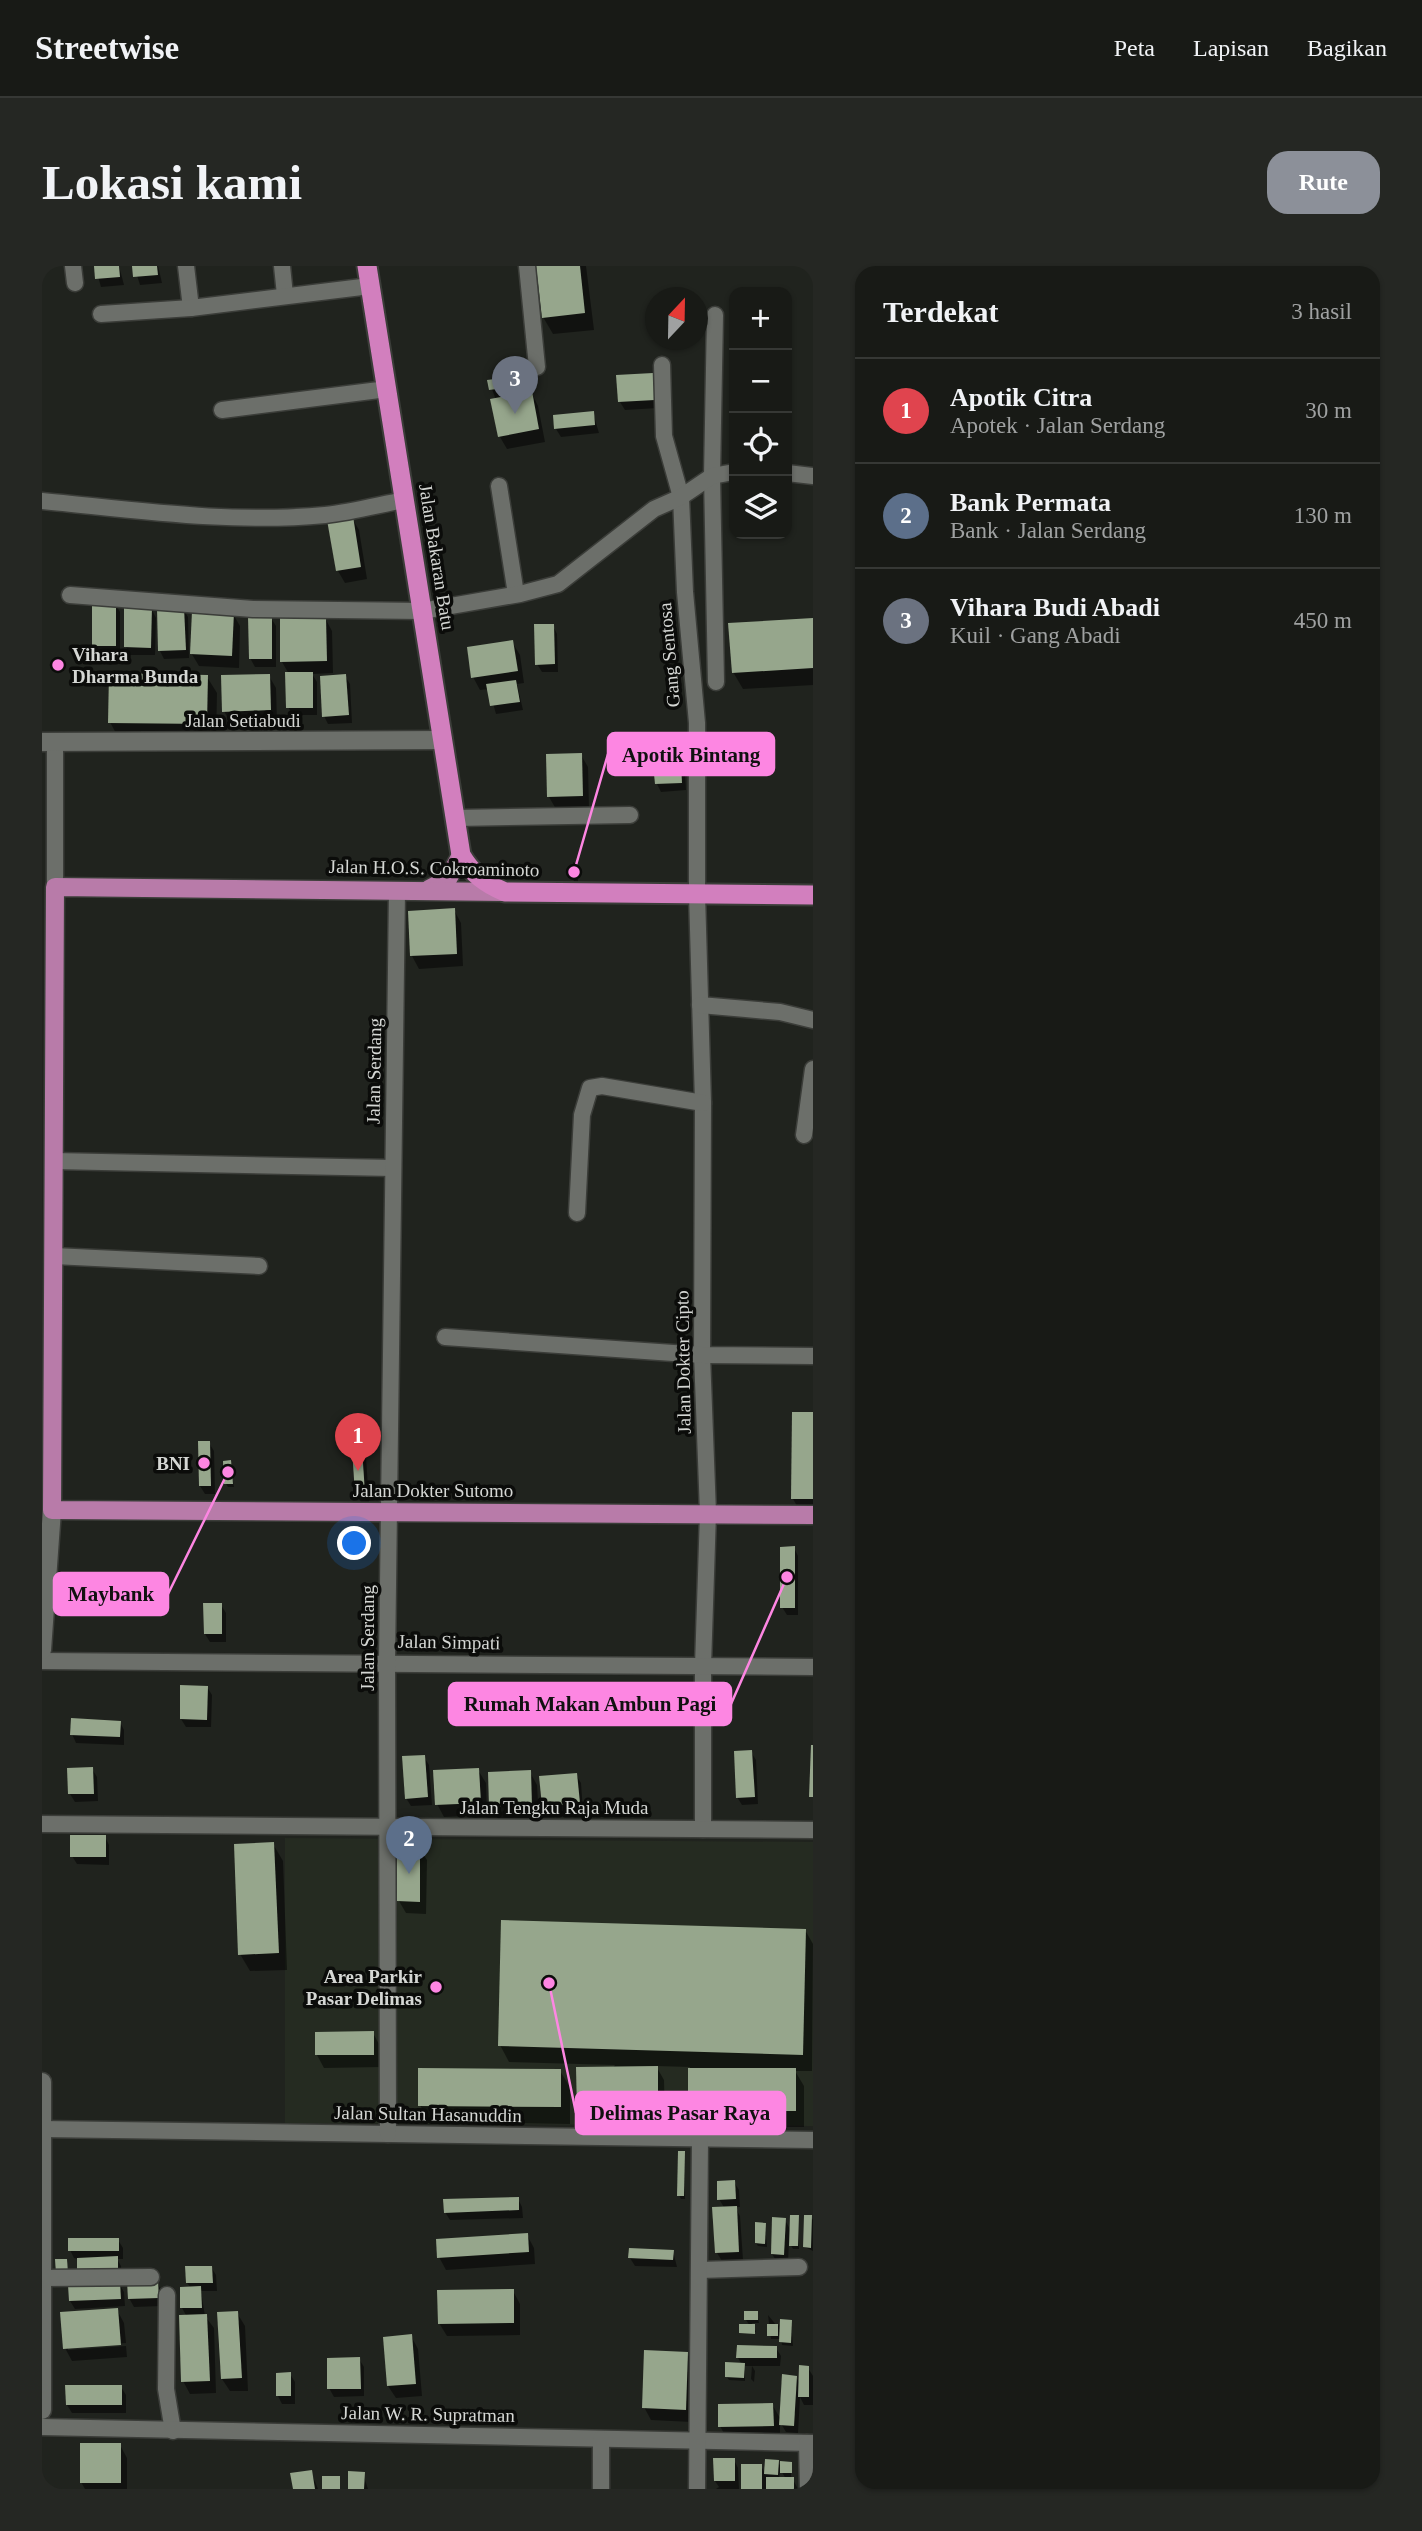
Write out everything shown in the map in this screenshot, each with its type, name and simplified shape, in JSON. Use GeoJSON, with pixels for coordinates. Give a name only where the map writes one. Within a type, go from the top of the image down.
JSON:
{"type":"FeatureCollection","features":[{"type":"Feature","properties":{"kind":"highway","name":"Jalan Bakaran Batu"},"geometry":{"type":"LineString","coordinates":[[368,276],[461,855]]}},
{"type":"Feature","properties":{"kind":"highway"},"geometry":{"type":"LineString","coordinates":[[461,855],[478,877],[505,892]]}},
{"type":"Feature","properties":{"kind":"highway","name":"Jalan H.O.S. Cokroaminoto"},"geometry":{"type":"LineString","coordinates":[[505,892],[813,895]]}},
{"type":"Feature","properties":{"kind":"main road"},"geometry":{"type":"LineString","coordinates":[[422,891],[437,888],[448,879],[461,855]]}},
{"type":"Feature","properties":{"kind":"main road","name":"Jalan H.O.S. Cokroaminoto"},"geometry":{"type":"LineString","coordinates":[[55,887],[505,892]]}},
{"type":"Feature","properties":{"kind":"main road"},"geometry":{"type":"LineString","coordinates":[[52,1510],[55,887]]}},
{"type":"Feature","properties":{"kind":"main road","name":"Jalan Dokter Sutomo"},"geometry":{"type":"LineString","coordinates":[[52,1510],[813,1515]]}},
{"type":"Feature","properties":{"kind":"street"},"geometry":{"type":"LineString","coordinates":[[186,266],[191,308]]}},
{"type":"Feature","properties":{"kind":"street"},"geometry":{"type":"LineString","coordinates":[[282,266],[285,295]]}},
{"type":"Feature","properties":{"kind":"street"},"geometry":{"type":"LineString","coordinates":[[527,266],[537,367]]}},
{"type":"Feature","properties":{"kind":"street"},"geometry":{"type":"LineString","coordinates":[[101,314],[191,308],[285,295],[368,276]]}},
{"type":"Feature","properties":{"kind":"street"},"geometry":{"type":"LineString","coordinates":[[715,315],[712,476],[716,681]]}},
{"type":"Feature","properties":{"kind":"street","name":"Gang Sentosa"},"geometry":{"type":"LineString","coordinates":[[662,365],[664,436],[681,497],[685,592],[697,723],[697,894]]}},
{"type":"Feature","properties":{"kind":"street"},"geometry":{"type":"LineString","coordinates":[[222,410],[387,389]]}},
{"type":"Feature","properties":{"kind":"street"},"geometry":{"type":"LineString","coordinates":[[70,595],[253,609],[422,611],[516,594],[558,584],[654,509],[681,497],[712,476],[729,473]]}},
{"type":"Feature","properties":{"kind":"street"},"geometry":{"type":"LineString","coordinates":[[792,473],[813,476]]}},
{"type":"Feature","properties":{"kind":"street"},"geometry":{"type":"LineString","coordinates":[[499,486],[516,594]]}},
{"type":"Feature","properties":{"kind":"street"},"geometry":{"type":"LineString","coordinates":[[42,501],[206,517],[277,518],[328,514],[404,500]]}},
{"type":"Feature","properties":{"kind":"street","name":"Jalan Setiabudi"},"geometry":{"type":"LineString","coordinates":[[49,742],[443,740]]}},
{"type":"Feature","properties":{"kind":"street"},"geometry":{"type":"LineString","coordinates":[[49,742],[55,887]]}},
{"type":"Feature","properties":{"kind":"street"},"geometry":{"type":"LineString","coordinates":[[456,818],[630,815]]}},
{"type":"Feature","properties":{"kind":"street","name":"Jalan Serdang"},"geometry":{"type":"LineString","coordinates":[[388,2134],[387,1662],[397,891]]}},
{"type":"Feature","properties":{"kind":"street","name":"Jalan Dokter Cipto"},"geometry":{"type":"LineString","coordinates":[[697,894],[704,1103],[702,1355],[708,1513],[703,1665],[704,1829]]}},
{"type":"Feature","properties":{"kind":"street"},"geometry":{"type":"LineString","coordinates":[[701,1005],[780,1012],[813,1020]]}},
{"type":"Feature","properties":{"kind":"street"},"geometry":{"type":"LineString","coordinates":[[804,1135],[813,1069]]}},
{"type":"Feature","properties":{"kind":"street"},"geometry":{"type":"LineString","coordinates":[[578,1213],[582,1115],[590,1088],[602,1086],[704,1103]]}},
{"type":"Feature","properties":{"kind":"street"},"geometry":{"type":"LineString","coordinates":[[54,1161],[393,1168]]}},
{"type":"Feature","properties":{"kind":"street"},"geometry":{"type":"LineString","coordinates":[[54,1256],[259,1266]]}},
{"type":"Feature","properties":{"kind":"street"},"geometry":{"type":"LineString","coordinates":[[445,1338],[702,1355],[813,1356]]}},
{"type":"Feature","properties":{"kind":"street"},"geometry":{"type":"LineString","coordinates":[[42,1650],[52,1510]]}},
{"type":"Feature","properties":{"kind":"street","name":"Jalan Simpati"},"geometry":{"type":"LineString","coordinates":[[42,1661],[813,1667]]}},
{"type":"Feature","properties":{"kind":"street","name":"Jalan Tengku Raja Muda"},"geometry":{"type":"LineString","coordinates":[[42,1824],[813,1830]]}},
{"type":"Feature","properties":{"kind":"street"},"geometry":{"type":"LineString","coordinates":[[42,2082],[42,2410]]}},
{"type":"Feature","properties":{"kind":"street","name":"Jalan Sultan Hasanuddin"},"geometry":{"type":"LineString","coordinates":[[42,2129],[813,2140]]}},
{"type":"Feature","properties":{"kind":"street"},"geometry":{"type":"LineString","coordinates":[[697,2489],[701,2139]]}},
{"type":"Feature","properties":{"kind":"street"},"geometry":{"type":"LineString","coordinates":[[700,2270],[799,2267]]}},
{"type":"Feature","properties":{"kind":"street"},"geometry":{"type":"LineString","coordinates":[[44,2278],[151,2277]]}},
{"type":"Feature","properties":{"kind":"street"},"geometry":{"type":"LineString","coordinates":[[167,2295],[166,2389],[173,2431]]}},
{"type":"Feature","properties":{"kind":"street","name":"Jalan W. R. Supratman"},"geometry":{"type":"LineString","coordinates":[[42,2427],[810,2443]]}},
{"type":"Feature","properties":{"kind":"street"},"geometry":{"type":"LineString","coordinates":[[601,2439],[601,2489]]}},
{"type":"Feature","properties":{"kind":"street"},"geometry":{"type":"LineString","coordinates":[[808,2489],[810,2443]]}},
{"type":"Feature","properties":{"kind":"shaded area"},"geometry":{"type":"Polygon","coordinates":[[[285,1838],[813,1842],[813,2126],[285,2123],[285,1838]]]}},
{"type":"Feature","properties":{"kind":"building"},"geometry":{"type":"Polygon","coordinates":[[[94,266],[119,266],[120,277],[95,279],[94,266]]]}},
{"type":"Feature","properties":{"kind":"building"},"geometry":{"type":"Polygon","coordinates":[[[132,266],[157,266],[158,275],[133,277],[132,266]]]}},
{"type":"Feature","properties":{"kind":"building"},"geometry":{"type":"Polygon","coordinates":[[[536,266],[580,266],[585,313],[542,318],[536,266]]]}},
{"type":"Feature","properties":{"kind":"building"},"geometry":{"type":"Polygon","coordinates":[[[653,373],[655,400],[618,402],[616,375],[653,373]]]}},
{"type":"Feature","properties":{"kind":"building"},"geometry":{"type":"Polygon","coordinates":[[[525,375],[526,385],[489,390],[487,380],[525,375]]]}},
{"type":"Feature","properties":{"kind":"building"},"geometry":{"type":"Polygon","coordinates":[[[532,391],[539,429],[498,437],[490,399],[532,391]]]}},
{"type":"Feature","properties":{"kind":"building"},"geometry":{"type":"Polygon","coordinates":[[[594,411],[595,425],[554,429],[553,415],[594,411]]]}},
{"type":"Feature","properties":{"kind":"building"},"geometry":{"type":"Polygon","coordinates":[[[353,516],[361,567],[336,571],[327,520],[353,516]]]}},
{"type":"Feature","properties":{"kind":"building"},"geometry":{"type":"Polygon","coordinates":[[[92,602],[116,602],[116,646],[92,646],[92,602]]]}},
{"type":"Feature","properties":{"kind":"building"},"geometry":{"type":"Polygon","coordinates":[[[124,605],[152,606],[151,648],[124,647],[124,605]]]}},
{"type":"Feature","properties":{"kind":"building"},"geometry":{"type":"Polygon","coordinates":[[[184,607],[186,650],[158,651],[157,608],[184,607]]]}},
{"type":"Feature","properties":{"kind":"building"},"geometry":{"type":"Polygon","coordinates":[[[192,611],[234,612],[232,656],[190,654],[192,611]]]}},
{"type":"Feature","properties":{"kind":"building"},"geometry":{"type":"Polygon","coordinates":[[[248,616],[272,616],[272,659],[249,659],[248,616]]]}},
{"type":"Feature","properties":{"kind":"building"},"geometry":{"type":"Polygon","coordinates":[[[280,617],[326,617],[327,661],[280,662],[280,617]]]}},
{"type":"Feature","properties":{"kind":"building"},"geometry":{"type":"Polygon","coordinates":[[[813,618],[813,668],[732,673],[728,623],[813,618]]]}},
{"type":"Feature","properties":{"kind":"building"},"geometry":{"type":"Polygon","coordinates":[[[534,624],[554,624],[555,664],[535,665],[534,624]]]}},
{"type":"Feature","properties":{"kind":"building"},"geometry":{"type":"Polygon","coordinates":[[[513,640],[518,671],[471,678],[467,647],[513,640]]]}},
{"type":"Feature","properties":{"kind":"building"},"geometry":{"type":"Polygon","coordinates":[[[285,672],[313,672],[313,708],[286,708],[285,672]]]}},
{"type":"Feature","properties":{"kind":"building"},"geometry":{"type":"Polygon","coordinates":[[[109,673],[208,675],[207,724],[108,723],[109,673]]]}},
{"type":"Feature","properties":{"kind":"building"},"geometry":{"type":"Polygon","coordinates":[[[270,674],[271,710],[222,712],[221,675],[270,674]]]}},
{"type":"Feature","properties":{"kind":"building"},"geometry":{"type":"Polygon","coordinates":[[[346,674],[349,715],[322,717],[320,676],[346,674]]]}},
{"type":"Feature","properties":{"kind":"building"},"geometry":{"type":"Polygon","coordinates":[[[516,680],[520,702],[490,706],[486,684],[516,680]]]}},
{"type":"Feature","properties":{"kind":"building"},"geometry":{"type":"Polygon","coordinates":[[[582,753],[583,796],[547,797],[546,754],[582,753]]]}},
{"type":"Feature","properties":{"kind":"building"},"geometry":{"type":"Polygon","coordinates":[[[681,762],[682,783],[655,784],[653,764],[681,762]]]}},
{"type":"Feature","properties":{"kind":"building"},"geometry":{"type":"Polygon","coordinates":[[[455,908],[457,954],[410,956],[408,911],[455,908]]]}},
{"type":"Feature","properties":{"kind":"building"},"geometry":{"type":"Polygon","coordinates":[[[792,1412],[813,1412],[813,1499],[791,1499],[792,1412]]]}},
{"type":"Feature","properties":{"kind":"building","name":"BNI"},"geometry":{"type":"Polygon","coordinates":[[[198,1441],[210,1441],[211,1486],[199,1486],[198,1441]]]}},
{"type":"Feature","properties":{"kind":"building"},"geometry":{"type":"Polygon","coordinates":[[[362,1447],[365,1494],[355,1495],[352,1448],[362,1447]]]}},
{"type":"Feature","properties":{"kind":"building"},"geometry":{"type":"Polygon","coordinates":[[[231,1460],[233,1484],[224,1484],[223,1461],[231,1460]]]}},
{"type":"Feature","properties":{"kind":"building"},"geometry":{"type":"Polygon","coordinates":[[[795,1546],[795,1608],[780,1608],[780,1547],[795,1546]]]}},
{"type":"Feature","properties":{"kind":"building"},"geometry":{"type":"Polygon","coordinates":[[[203,1603],[222,1603],[222,1634],[204,1634],[203,1603]]]}},
{"type":"Feature","properties":{"kind":"building"},"geometry":{"type":"Polygon","coordinates":[[[180,1685],[208,1686],[207,1720],[180,1719],[180,1685]]]}},
{"type":"Feature","properties":{"kind":"building"},"geometry":{"type":"Polygon","coordinates":[[[71,1718],[121,1721],[120,1737],[70,1735],[71,1718]]]}},
{"type":"Feature","properties":{"kind":"building"},"geometry":{"type":"Polygon","coordinates":[[[811,1745],[813,1797],[809,1797],[811,1745]]]}},
{"type":"Feature","properties":{"kind":"building"},"geometry":{"type":"Polygon","coordinates":[[[752,1750],[755,1797],[736,1798],[734,1751],[752,1750]]]}},
{"type":"Feature","properties":{"kind":"building"},"geometry":{"type":"Polygon","coordinates":[[[425,1755],[428,1797],[405,1799],[402,1756],[425,1755]]]}},
{"type":"Feature","properties":{"kind":"building"},"geometry":{"type":"Polygon","coordinates":[[[93,1767],[94,1794],[68,1794],[67,1768],[93,1767]]]}},
{"type":"Feature","properties":{"kind":"building"},"geometry":{"type":"Polygon","coordinates":[[[479,1768],[481,1803],[435,1805],[433,1770],[479,1768]]]}},
{"type":"Feature","properties":{"kind":"building"},"geometry":{"type":"Polygon","coordinates":[[[531,1770],[532,1806],[489,1807],[488,1772],[531,1770]]]}},
{"type":"Feature","properties":{"kind":"building"},"geometry":{"type":"Polygon","coordinates":[[[577,1773],[580,1803],[542,1806],[539,1776],[577,1773]]]}},
{"type":"Feature","properties":{"kind":"building"},"geometry":{"type":"Polygon","coordinates":[[[70,1835],[106,1835],[106,1857],[70,1857],[70,1835]]]}},
{"type":"Feature","properties":{"kind":"building"},"geometry":{"type":"Polygon","coordinates":[[[274,1842],[279,1953],[238,1955],[234,1844],[274,1842]]]}},
{"type":"Feature","properties":{"kind":"building"},"geometry":{"type":"Polygon","coordinates":[[[397,1846],[420,1846],[420,1902],[397,1901],[397,1846]]]}},
{"type":"Feature","properties":{"kind":"building"},"geometry":{"type":"Polygon","coordinates":[[[501,1920],[806,1929],[803,2055],[498,2046],[501,1920]]]}},
{"type":"Feature","properties":{"kind":"building"},"geometry":{"type":"Polygon","coordinates":[[[374,2031],[374,2055],[315,2055],[315,2032],[374,2031]]]}},
{"type":"Feature","properties":{"kind":"building"},"geometry":{"type":"Polygon","coordinates":[[[658,2066],[658,2111],[577,2112],[576,2067],[658,2066]]]}},
{"type":"Feature","properties":{"kind":"building"},"geometry":{"type":"Polygon","coordinates":[[[418,2068],[561,2069],[561,2107],[418,2106],[418,2068]]]}},
{"type":"Feature","properties":{"kind":"building"},"geometry":{"type":"Polygon","coordinates":[[[688,2068],[796,2068],[796,2111],[688,2111],[688,2068]]]}},
{"type":"Feature","properties":{"kind":"building"},"geometry":{"type":"Polygon","coordinates":[[[678,2151],[685,2151],[684,2196],[677,2196],[678,2151]]]}},
{"type":"Feature","properties":{"kind":"building"},"geometry":{"type":"Polygon","coordinates":[[[735,2180],[736,2199],[717,2200],[717,2181],[735,2180]]]}},
{"type":"Feature","properties":{"kind":"building"},"geometry":{"type":"Polygon","coordinates":[[[519,2197],[519,2210],[444,2213],[443,2199],[519,2197]]]}},
{"type":"Feature","properties":{"kind":"building"},"geometry":{"type":"Polygon","coordinates":[[[737,2206],[739,2252],[715,2253],[712,2207],[737,2206]]]}},
{"type":"Feature","properties":{"kind":"building"},"geometry":{"type":"Polygon","coordinates":[[[790,2215],[799,2215],[798,2246],[789,2246],[790,2215]]]}},
{"type":"Feature","properties":{"kind":"building"},"geometry":{"type":"Polygon","coordinates":[[[804,2215],[812,2215],[811,2248],[803,2247],[804,2215]]]}},
{"type":"Feature","properties":{"kind":"building"},"geometry":{"type":"Polygon","coordinates":[[[772,2217],[786,2218],[784,2255],[771,2254],[772,2217]]]}},
{"type":"Feature","properties":{"kind":"building"},"geometry":{"type":"Polygon","coordinates":[[[755,2222],[766,2223],[765,2244],[755,2243],[755,2222]]]}},
{"type":"Feature","properties":{"kind":"building"},"geometry":{"type":"Polygon","coordinates":[[[528,2233],[529,2252],[437,2258],[436,2239],[528,2233]]]}},
{"type":"Feature","properties":{"kind":"building"},"geometry":{"type":"Polygon","coordinates":[[[68,2238],[119,2238],[119,2251],[68,2251],[68,2238]]]}},
{"type":"Feature","properties":{"kind":"building"},"geometry":{"type":"Polygon","coordinates":[[[629,2248],[674,2250],[673,2260],[628,2258],[629,2248]]]}},
{"type":"Feature","properties":{"kind":"building"},"geometry":{"type":"Polygon","coordinates":[[[118,2256],[118,2274],[77,2275],[77,2258],[118,2256]]]}},
{"type":"Feature","properties":{"kind":"building"},"geometry":{"type":"Polygon","coordinates":[[[55,2259],[67,2259],[68,2273],[56,2274],[55,2259]]]}},
{"type":"Feature","properties":{"kind":"building"},"geometry":{"type":"Polygon","coordinates":[[[185,2266],[212,2266],[213,2283],[186,2283],[185,2266]]]}},
{"type":"Feature","properties":{"kind":"building"},"geometry":{"type":"Polygon","coordinates":[[[158,2281],[159,2298],[128,2299],[127,2282],[158,2281]]]}},
{"type":"Feature","properties":{"kind":"building"},"geometry":{"type":"Polygon","coordinates":[[[120,2282],[121,2299],[69,2301],[68,2285],[120,2282]]]}},
{"type":"Feature","properties":{"kind":"building"},"geometry":{"type":"Polygon","coordinates":[[[201,2286],[202,2308],[180,2308],[180,2287],[201,2286]]]}},
{"type":"Feature","properties":{"kind":"building"},"geometry":{"type":"Polygon","coordinates":[[[514,2289],[514,2323],[438,2324],[437,2290],[514,2289]]]}},
{"type":"Feature","properties":{"kind":"building"},"geometry":{"type":"Polygon","coordinates":[[[118,2308],[121,2345],[63,2349],[60,2312],[118,2308]]]}},
{"type":"Feature","properties":{"kind":"building"},"geometry":{"type":"Polygon","coordinates":[[[238,2311],[242,2378],[221,2379],[217,2312],[238,2311]]]}},
{"type":"Feature","properties":{"kind":"building"},"geometry":{"type":"Polygon","coordinates":[[[744,2311],[758,2311],[758,2320],[744,2320],[744,2311]]]}},
{"type":"Feature","properties":{"kind":"building"},"geometry":{"type":"Polygon","coordinates":[[[207,2314],[210,2381],[181,2382],[179,2315],[207,2314]]]}},
{"type":"Feature","properties":{"kind":"building"},"geometry":{"type":"Polygon","coordinates":[[[780,2319],[792,2320],[791,2343],[779,2342],[780,2319]]]}},
{"type":"Feature","properties":{"kind":"building"},"geometry":{"type":"Polygon","coordinates":[[[739,2324],[755,2324],[755,2334],[739,2333],[739,2324]]]}},
{"type":"Feature","properties":{"kind":"building"},"geometry":{"type":"Polygon","coordinates":[[[767,2324],[778,2324],[778,2336],[767,2336],[767,2324]]]}},
{"type":"Feature","properties":{"kind":"building"},"geometry":{"type":"Polygon","coordinates":[[[412,2334],[416,2384],[387,2386],[383,2337],[412,2334]]]}},
{"type":"Feature","properties":{"kind":"building"},"geometry":{"type":"Polygon","coordinates":[[[737,2345],[777,2346],[777,2358],[736,2358],[737,2345]]]}},
{"type":"Feature","properties":{"kind":"building"},"geometry":{"type":"Polygon","coordinates":[[[644,2350],[688,2352],[686,2410],[642,2408],[644,2350]]]}},
{"type":"Feature","properties":{"kind":"building"},"geometry":{"type":"Polygon","coordinates":[[[360,2357],[361,2389],[327,2389],[327,2358],[360,2357]]]}},
{"type":"Feature","properties":{"kind":"building"},"geometry":{"type":"Polygon","coordinates":[[[725,2362],[745,2363],[744,2378],[725,2377],[725,2362]]]}},
{"type":"Feature","properties":{"kind":"building"},"geometry":{"type":"Polygon","coordinates":[[[799,2365],[809,2366],[809,2397],[798,2397],[799,2365]]]}},
{"type":"Feature","properties":{"kind":"building"},"geometry":{"type":"Polygon","coordinates":[[[291,2372],[291,2396],[276,2396],[276,2373],[291,2372]]]}},
{"type":"Feature","properties":{"kind":"building"},"geometry":{"type":"Polygon","coordinates":[[[782,2374],[797,2376],[794,2426],[779,2425],[782,2374]]]}},
{"type":"Feature","properties":{"kind":"building"},"geometry":{"type":"Polygon","coordinates":[[[65,2385],[122,2385],[122,2405],[66,2405],[65,2385]]]}},
{"type":"Feature","properties":{"kind":"building"},"geometry":{"type":"Polygon","coordinates":[[[773,2403],[774,2426],[718,2427],[718,2404],[773,2403]]]}},
{"type":"Feature","properties":{"kind":"building"},"geometry":{"type":"Polygon","coordinates":[[[80,2443],[121,2443],[121,2483],[80,2483],[80,2443]]]}},
{"type":"Feature","properties":{"kind":"building"},"geometry":{"type":"Polygon","coordinates":[[[713,2458],[735,2458],[735,2481],[714,2481],[713,2458]]]}},
{"type":"Feature","properties":{"kind":"building"},"geometry":{"type":"Polygon","coordinates":[[[765,2459],[779,2460],[778,2475],[764,2474],[765,2459]]]}},
{"type":"Feature","properties":{"kind":"building"},"geometry":{"type":"Polygon","coordinates":[[[780,2461],[792,2462],[792,2473],[780,2473],[780,2461]]]}},
{"type":"Feature","properties":{"kind":"building"},"geometry":{"type":"Polygon","coordinates":[[[741,2464],[762,2464],[762,2489],[741,2489],[741,2464]]]}},
{"type":"Feature","properties":{"kind":"building"},"geometry":{"type":"Polygon","coordinates":[[[312,2470],[315,2489],[293,2489],[290,2473],[312,2470]]]}},
{"type":"Feature","properties":{"kind":"building"},"geometry":{"type":"Polygon","coordinates":[[[348,2471],[365,2472],[364,2489],[348,2489],[348,2471]]]}},
{"type":"Feature","properties":{"kind":"building"},"geometry":{"type":"Polygon","coordinates":[[[322,2476],[340,2476],[340,2489],[322,2489],[322,2476]]]}},
{"type":"Feature","properties":{"kind":"building"},"geometry":{"type":"Polygon","coordinates":[[[766,2477],[794,2477],[794,2489],[766,2489],[766,2477]]]}},
{"type":"Feature","properties":{"kind":"place","name":"Vihara Budi Abadi"},"geometry":{"type":"Point","coordinates":[515,414]}},
{"type":"Feature","properties":{"kind":"place","name":"Vihara Dharma Bunda"},"geometry":{"type":"Point","coordinates":[58,665]}},
{"type":"Feature","properties":{"kind":"place","name":"Apotik Bintang"},"geometry":{"type":"Point","coordinates":[574,872]}},
{"type":"Feature","properties":{"kind":"place","name":"BNI"},"geometry":{"type":"Point","coordinates":[204,1463]}},
{"type":"Feature","properties":{"kind":"place","name":"Apotik Citra"},"geometry":{"type":"Point","coordinates":[358,1471]}},
{"type":"Feature","properties":{"kind":"place","name":"Maybank"},"geometry":{"type":"Point","coordinates":[228,1472]}},
{"type":"Feature","properties":{"kind":"place","name":"Rumah Makan Ambun Pagi"},"geometry":{"type":"Point","coordinates":[787,1577]}},
{"type":"Feature","properties":{"kind":"place","name":"Bank Permata"},"geometry":{"type":"Point","coordinates":[409,1874]}},
{"type":"Feature","properties":{"kind":"place","name":"Delimas Pasar Raya"},"geometry":{"type":"Point","coordinates":[549,1983]}},
{"type":"Feature","properties":{"kind":"place","name":"Area Parkir Pasar Delimas"},"geometry":{"type":"Point","coordinates":[436,1987]}}]}
